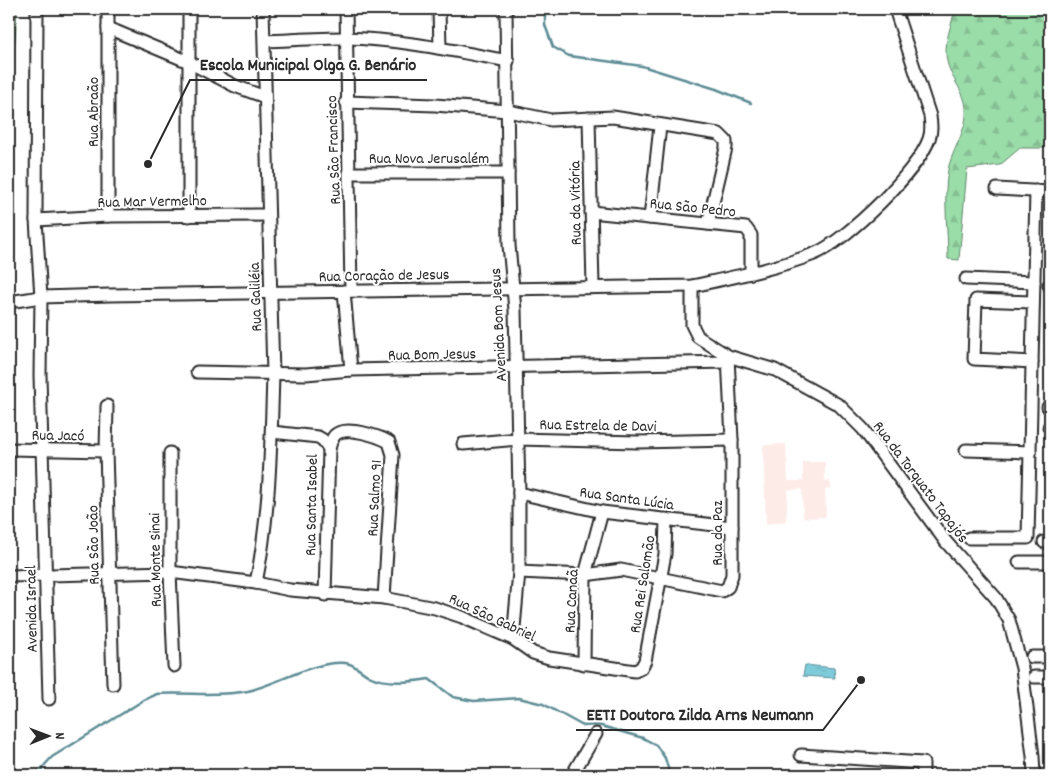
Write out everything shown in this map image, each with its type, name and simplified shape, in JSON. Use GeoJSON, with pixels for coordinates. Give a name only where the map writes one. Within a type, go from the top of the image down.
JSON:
{"type":"FeatureCollection","features":[{"type":"Feature","properties":{"kind":"street","name":"Avenida Israel"},"geometry":{"type":"LineString","coordinates":[[37,9],[36,220],[41,297],[40,375],[49,699]]}},
{"type":"Feature","properties":{"kind":"street","name":"Rua Abraão"},"geometry":{"type":"LineString","coordinates":[[108,9],[108,216]]}},
{"type":"Feature","properties":{"kind":"street"},"geometry":{"type":"LineString","coordinates":[[189,9],[189,216]]}},
{"type":"Feature","properties":{"kind":"street","name":"Rua Galiléia"},"geometry":{"type":"LineString","coordinates":[[256,583],[266,526],[272,432],[273,374],[264,9]]}},
{"type":"Feature","properties":{"kind":"street","name":"Rua São Francisco"},"geometry":{"type":"LineString","coordinates":[[346,9],[346,102],[350,173],[348,290],[351,370]]}},
{"type":"Feature","properties":{"kind":"street"},"geometry":{"type":"LineString","coordinates":[[439,9],[440,48]]}},
{"type":"Feature","properties":{"kind":"street","name":"Avenida Bom Jesus"},"geometry":{"type":"LineString","coordinates":[[506,9],[508,173],[517,368],[519,493],[519,572],[512,639]]}},
{"type":"Feature","properties":{"kind":"street","name":"Rua Coração de Jesus"},"geometry":{"type":"LineString","coordinates":[[12,301],[41,297],[348,290],[692,286],[751,273],[816,254],[842,237],[869,215],[898,183],[925,148],[932,128],[930,116],[895,9]]}},
{"type":"Feature","properties":{"kind":"street"},"geometry":{"type":"LineString","coordinates":[[108,28],[189,62],[235,86],[265,97]]}},
{"type":"Feature","properties":{"kind":"street"},"geometry":{"type":"LineString","coordinates":[[265,41],[346,38],[440,48],[508,61]]}},
{"type":"Feature","properties":{"kind":"street"},"geometry":{"type":"LineString","coordinates":[[346,102],[435,105],[508,111],[550,120],[613,117],[719,134],[726,142],[725,152],[708,224]]}},
{"type":"Feature","properties":{"kind":"street","name":"Rua da Vitória"},"geometry":{"type":"LineString","coordinates":[[589,118],[593,287]]}},
{"type":"Feature","properties":{"kind":"street"},"geometry":{"type":"LineString","coordinates":[[650,218],[660,126]]}},
{"type":"Feature","properties":{"kind":"street","name":"Rua Nova Jerusalém"},"geometry":{"type":"LineString","coordinates":[[350,173],[508,173]]}},
{"type":"Feature","properties":{"kind":"street"},"geometry":{"type":"LineString","coordinates":[[997,189],[1050,192]]}},
{"type":"Feature","properties":{"kind":"street"},"geometry":{"type":"LineString","coordinates":[[969,538],[1028,538],[1036,191]]}},
{"type":"Feature","properties":{"kind":"street","name":"Rua São Pedro"},"geometry":{"type":"LineString","coordinates":[[591,212],[740,226],[750,230],[751,273]]}},
{"type":"Feature","properties":{"kind":"street","name":"Rua Mar Vermelho"},"geometry":{"type":"LineString","coordinates":[[36,220],[108,216],[268,215]]}},
{"type":"Feature","properties":{"kind":"street"},"geometry":{"type":"LineString","coordinates":[[966,279],[1034,282]]}},
{"type":"Feature","properties":{"kind":"street","name":"Rua da Torquato Tapajós"},"geometry":{"type":"LineString","coordinates":[[692,286],[691,314],[695,333],[728,359],[774,370],[808,386],[839,405],[863,429],[946,542],[996,598],[1009,620],[1022,668],[1034,775]]}},
{"type":"Feature","properties":{"kind":"street"},"geometry":{"type":"LineString","coordinates":[[1032,362],[974,359],[976,300],[1034,302]]}},
{"type":"Feature","properties":{"kind":"street","name":"Rua Bom Jesus"},"geometry":{"type":"LineString","coordinates":[[197,372],[273,374],[351,370],[517,368],[728,359]]}},
{"type":"Feature","properties":{"kind":"street","name":"Rua da Paz"},"geometry":{"type":"LineString","coordinates":[[519,572],[585,575],[621,570],[726,590],[732,580],[732,440],[728,359]]}},
{"type":"Feature","properties":{"kind":"street","name":"Rua São João"},"geometry":{"type":"LineString","coordinates":[[107,406],[106,451],[113,684]]}},
{"type":"Feature","properties":{"kind":"street","name":"Rua Santa Isabel"},"geometry":{"type":"LineString","coordinates":[[272,432],[318,437],[323,440],[329,449],[325,595]]}},
{"type":"Feature","properties":{"kind":"street","name":"Rua Salmo 91"},"geometry":{"type":"LineString","coordinates":[[329,449],[334,436],[340,432],[373,434],[389,442],[393,455],[384,598]]}},
{"type":"Feature","properties":{"kind":"street","name":"Rua Estrela de Davi"},"geometry":{"type":"LineString","coordinates":[[463,444],[518,440],[637,442],[732,440]]}},
{"type":"Feature","properties":{"kind":"street","name":"Rua Jacó"},"geometry":{"type":"LineString","coordinates":[[9,449],[106,451]]}},
{"type":"Feature","properties":{"kind":"street"},"geometry":{"type":"LineString","coordinates":[[966,450],[1030,452]]}},
{"type":"Feature","properties":{"kind":"street","name":"Rua Monte Sinai"},"geometry":{"type":"LineString","coordinates":[[170,453],[170,572],[174,666]]}},
{"type":"Feature","properties":{"kind":"street","name":"Rua Santa Lúcia"},"geometry":{"type":"LineString","coordinates":[[519,493],[602,512],[732,527]]}},
{"type":"Feature","properties":{"kind":"street","name":"Rua Canaã"},"geometry":{"type":"LineString","coordinates":[[584,664],[585,575],[602,512]]}},
{"type":"Feature","properties":{"kind":"street","name":"Rua Rei Salomão"},"geometry":{"type":"LineString","coordinates":[[646,654],[665,554],[666,519]]}},
{"type":"Feature","properties":{"kind":"street"},"geometry":{"type":"LineString","coordinates":[[1020,562],[1050,562]]}},
{"type":"Feature","properties":{"kind":"street","name":"Rua São Gabriel"},"geometry":{"type":"LineString","coordinates":[[9,576],[170,572],[256,583],[325,595],[384,598],[435,608],[462,617],[512,639],[533,653],[584,664],[635,670],[642,668],[646,654]]}},
{"type":"Feature","properties":{"kind":"street"},"geometry":{"type":"LineString","coordinates":[[1032,657],[1050,657]]}},
{"type":"Feature","properties":{"kind":"street"},"geometry":{"type":"LineString","coordinates":[[1034,676],[1050,677]]}},
{"type":"Feature","properties":{"kind":"street"},"geometry":{"type":"LineString","coordinates":[[572,775],[596,734]]}},
{"type":"Feature","properties":{"kind":"street"},"geometry":{"type":"LineString","coordinates":[[801,755],[923,763],[923,775]]}},
{"type":"Feature","properties":{"kind":"shaded area"},"geometry":{"type":"Polygon","coordinates":[[[786,444],[788,481],[803,481],[803,462],[825,462],[825,481],[830,481],[831,489],[825,489],[826,517],[803,518],[802,489],[788,490],[786,521],[766,524],[763,445],[786,444]]]}},
{"type":"Feature","properties":{"kind":"green space"},"geometry":{"type":"Polygon","coordinates":[[[9,9],[17,9],[9,133],[9,9]]]}},
{"type":"Feature","properties":{"kind":"green space"},"geometry":{"type":"Polygon","coordinates":[[[955,9],[1050,9],[1050,148],[1020,148],[1000,165],[967,169],[959,260],[948,259],[946,203],[948,170],[965,124],[966,116],[965,102],[946,58],[948,37],[955,9]]]}},
{"type":"Feature","properties":{"kind":"water"},"geometry":{"type":"Polygon","coordinates":[[[805,665],[834,668],[835,678],[803,676],[805,665]]]}},
{"type":"Feature","properties":{"kind":"waterway"},"geometry":{"type":"LineString","coordinates":[[545,9],[545,25],[553,47],[569,56],[642,66],[716,89],[751,103]]}},
{"type":"Feature","properties":{"kind":"waterway"},"geometry":{"type":"LineString","coordinates":[[41,775],[42,768],[52,757],[144,700],[157,694],[237,693],[259,688],[301,671],[335,663],[350,664],[369,676],[383,681],[407,682],[429,679],[453,697],[474,701],[519,698],[543,704],[583,726],[598,725],[643,738],[656,745],[665,758],[670,775]]}},
{"type":"Feature","properties":{"kind":"place","name":"Escola Municipal Olga G. Benário"},"geometry":{"type":"Point","coordinates":[148,164]}},
{"type":"Feature","properties":{"kind":"place","name":"EETI Doutora Zilda Arns Neumann"},"geometry":{"type":"Point","coordinates":[861,680]}}]}
